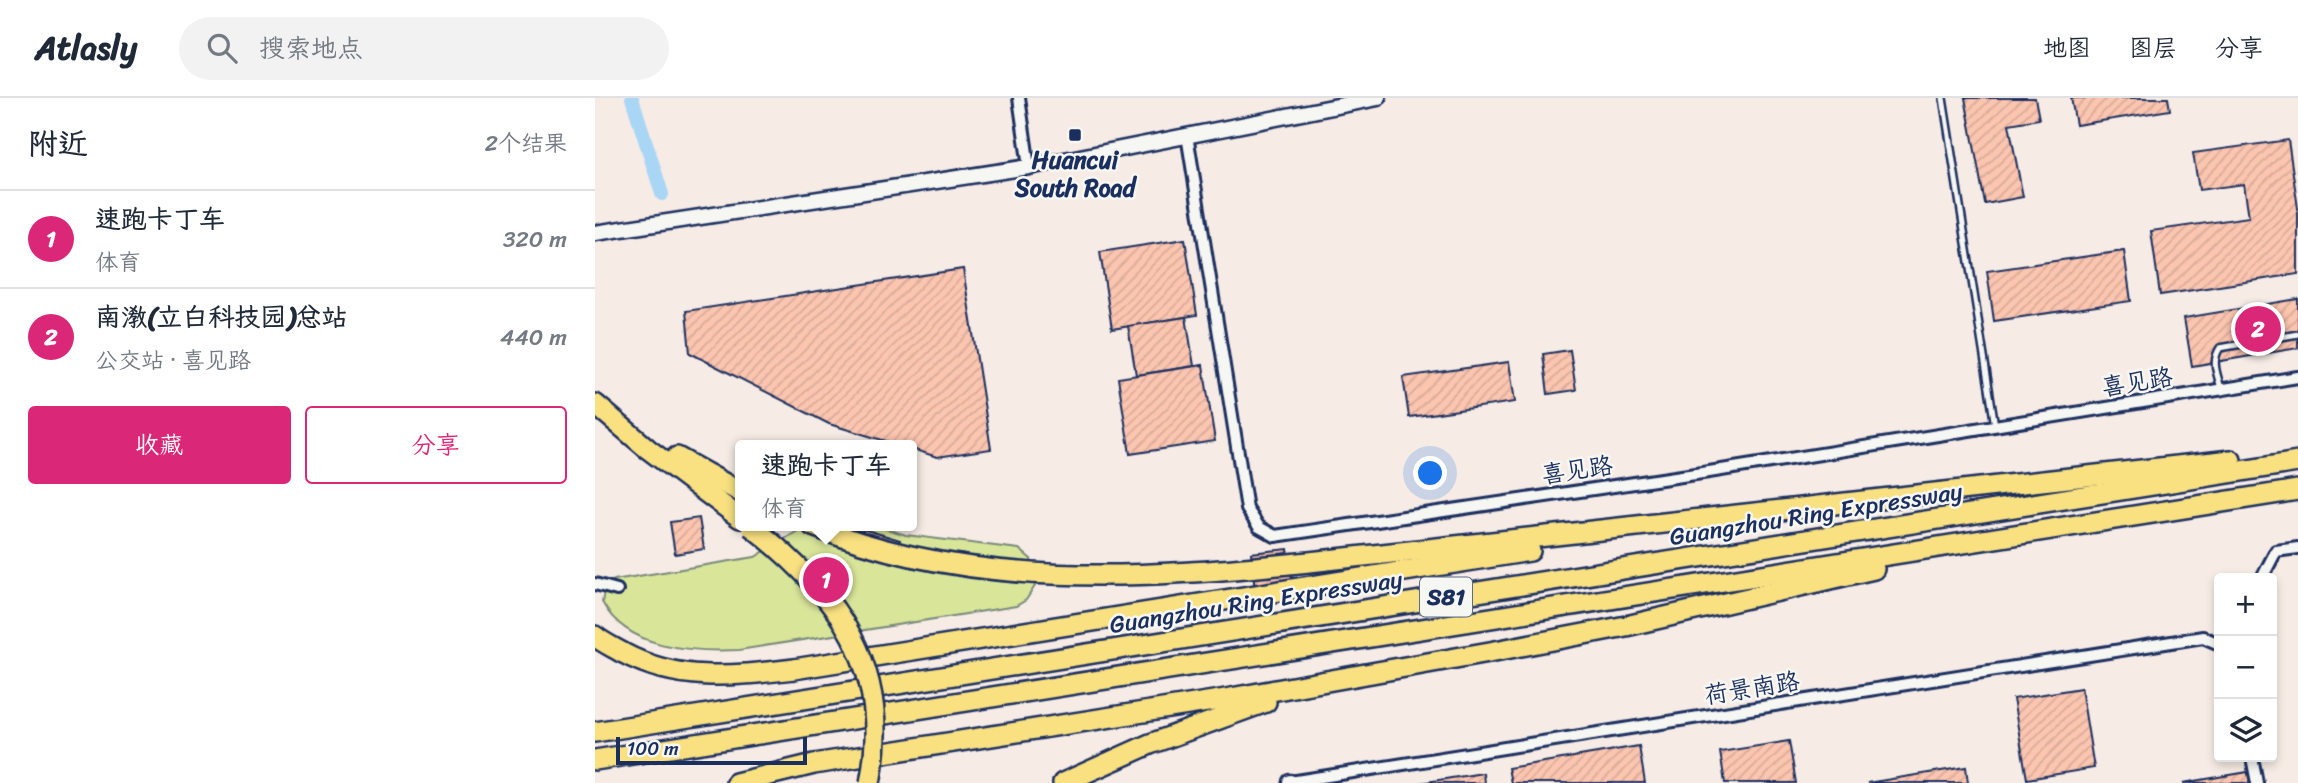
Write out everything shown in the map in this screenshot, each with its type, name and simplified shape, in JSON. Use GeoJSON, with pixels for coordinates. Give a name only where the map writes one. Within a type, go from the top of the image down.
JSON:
{"type":"FeatureCollection","features":[{"type":"Feature","properties":{"kind":"highway"},"geometry":{"type":"LineString","coordinates":[[595,402],[661,448],[735,489]]}},
{"type":"Feature","properties":{"kind":"highway"},"geometry":{"type":"LineString","coordinates":[[595,402],[648,449],[735,514]]}},
{"type":"Feature","properties":{"kind":"highway"},"geometry":{"type":"LineString","coordinates":[[827,531],[878,549],[962,566],[1036,575],[1122,577],[1379,555],[2298,453]]}},
{"type":"Feature","properties":{"kind":"highway","name":"Guangzhou Ring Expressway"},"geometry":{"type":"LineString","coordinates":[[595,732],[2298,462]]}},
{"type":"Feature","properties":{"kind":"highway"},"geometry":{"type":"LineString","coordinates":[[736,783],[814,764],[1384,671],[1626,626],[2022,537],[2298,490]]}},
{"type":"Feature","properties":{"kind":"highway","name":"S81"},"geometry":{"type":"LineString","coordinates":[[595,760],[2298,490]]}},
{"type":"Feature","properties":{"kind":"highway"},"geometry":{"type":"LineString","coordinates":[[595,636],[643,663],[681,675],[714,677],[794,669],[1808,507]]}},
{"type":"Feature","properties":{"kind":"highway"},"geometry":{"type":"LineString","coordinates":[[757,531],[813,579],[852,638],[864,667],[873,704],[875,735],[870,783]]}},
{"type":"Feature","properties":{"kind":"highway"},"geometry":{"type":"LineString","coordinates":[[1063,783],[1206,722],[1306,690],[1384,671]]}},
{"type":"Feature","properties":{"kind":"street"},"geometry":{"type":"LineString","coordinates":[[1019,98],[1029,167]]}},
{"type":"Feature","properties":{"kind":"street"},"geometry":{"type":"LineString","coordinates":[[595,233],[1029,167],[1378,98]]}},
{"type":"Feature","properties":{"kind":"street","name":"喜见路"},"geometry":{"type":"LineString","coordinates":[[1187,135],[1247,509],[1259,527],[1275,536],[1696,474],[2298,377]]}},
{"type":"Feature","properties":{"kind":"street"},"geometry":{"type":"LineString","coordinates":[[2265,573],[2276,551],[2298,548]]}},
{"type":"Feature","properties":{"kind":"street"},"geometry":{"type":"LineString","coordinates":[[595,584],[617,590]]}},
{"type":"Feature","properties":{"kind":"street","name":"荷景南路"},"geometry":{"type":"LineString","coordinates":[[1290,783],[2203,636],[2214,642]]}},
{"type":"Feature","properties":{"kind":"street"},"geometry":{"type":"LineString","coordinates":[[2253,762],[2257,783]]}},
{"type":"Feature","properties":{"kind":"lane"},"geometry":{"type":"LineString","coordinates":[[1943,98],[1995,426]]}},
{"type":"Feature","properties":{"kind":"lane"},"geometry":{"type":"LineString","coordinates":[[2221,390],[2215,366],[2215,356],[2220,348],[2298,334]]}},
{"type":"Feature","properties":{"kind":"green space"},"geometry":{"type":"Polygon","coordinates":[[[798,531],[893,531],[906,535],[1019,549],[1031,559],[1035,586],[1026,600],[1016,606],[739,650],[681,648],[644,638],[627,630],[613,618],[602,602],[605,588],[614,580],[755,557],[798,531]]]}},
{"type":"Feature","properties":{"kind":"building"},"geometry":{"type":"Polygon","coordinates":[[[1965,98],[2035,98],[2039,119],[2009,124],[2023,197],[1985,204],[1965,98]]]}},
{"type":"Feature","properties":{"kind":"building"},"geometry":{"type":"Polygon","coordinates":[[[2071,98],[2168,98],[2170,110],[2076,125],[2071,98]]]}},
{"type":"Feature","properties":{"kind":"building"},"geometry":{"type":"Polygon","coordinates":[[[2288,140],[2298,208],[2298,274],[2160,295],[2151,231],[2249,217],[2244,184],[2199,190],[2193,153],[2288,140]]]}},
{"type":"Feature","properties":{"kind":"building"},"geometry":{"type":"Polygon","coordinates":[[[1185,239],[1197,315],[1112,329],[1100,252],[1185,239]]]}},
{"type":"Feature","properties":{"kind":"building"},"geometry":{"type":"Polygon","coordinates":[[[2124,251],[2131,301],[1994,321],[1987,271],[2124,251]]]}},
{"type":"Feature","properties":{"kind":"building"},"geometry":{"type":"Polygon","coordinates":[[[963,269],[991,449],[937,457],[917,451],[917,440],[882,440],[829,424],[690,353],[686,311],[963,269]]]}},
{"type":"Feature","properties":{"kind":"building"},"geometry":{"type":"Polygon","coordinates":[[[2298,299],[2298,348],[2192,366],[2184,318],[2298,299]]]}},
{"type":"Feature","properties":{"kind":"building"},"geometry":{"type":"Polygon","coordinates":[[[1186,317],[1194,366],[1136,375],[1128,326],[1186,317]]]}},
{"type":"Feature","properties":{"kind":"building"},"geometry":{"type":"Polygon","coordinates":[[[1570,350],[1576,390],[1548,394],[1543,354],[1570,350]]]}},
{"type":"Feature","properties":{"kind":"building"},"geometry":{"type":"Polygon","coordinates":[[[1509,362],[1515,402],[1409,417],[1403,377],[1509,362]]]}},
{"type":"Feature","properties":{"kind":"building"},"geometry":{"type":"Polygon","coordinates":[[[1203,365],[1215,441],[1130,454],[1118,378],[1203,365]]]}},
{"type":"Feature","properties":{"kind":"building"},"geometry":{"type":"Polygon","coordinates":[[[699,518],[704,549],[675,554],[670,522],[699,518]]]}},
{"type":"Feature","properties":{"kind":"building"},"geometry":{"type":"Polygon","coordinates":[[[862,531],[870,531],[900,540],[897,549],[859,538],[862,531]]]}},
{"type":"Feature","properties":{"kind":"building"},"geometry":{"type":"Polygon","coordinates":[[[1288,549],[1293,588],[1255,592],[1251,553],[1288,549]]]}},
{"type":"Feature","properties":{"kind":"building"},"geometry":{"type":"Polygon","coordinates":[[[2081,688],[2094,768],[2027,779],[2013,699],[2081,688]]]}},
{"type":"Feature","properties":{"kind":"building"},"geometry":{"type":"Polygon","coordinates":[[[1789,741],[1796,783],[1725,783],[1720,752],[1789,741]]]}},
{"type":"Feature","properties":{"kind":"building"},"geometry":{"type":"Polygon","coordinates":[[[1639,746],[1645,783],[1511,783],[1508,768],[1639,746]]]}},
{"type":"Feature","properties":{"kind":"building"},"geometry":{"type":"Polygon","coordinates":[[[1966,767],[1968,783],[1867,783],[1966,767]]]}},
{"type":"Feature","properties":{"kind":"building"},"geometry":{"type":"Polygon","coordinates":[[[2248,772],[2250,783],[2183,783],[2248,772]]]}},
{"type":"Feature","properties":{"kind":"building"},"geometry":{"type":"Polygon","coordinates":[[[1483,773],[1484,783],[1420,783],[1483,773]]]}},
{"type":"Feature","properties":{"kind":"waterway"},"geometry":{"type":"LineString","coordinates":[[632,98],[662,194]]}},
{"type":"Feature","properties":{"kind":"place","name":"Huancui South Road"},"geometry":{"type":"Point","coordinates":[1075,135]}},
{"type":"Feature","properties":{"kind":"place","name":"南漖(立白科技园)总站"},"geometry":{"type":"Point","coordinates":[2258,329]}},
{"type":"Feature","properties":{"kind":"place","name":"速跑卡丁车"},"geometry":{"type":"Point","coordinates":[826,580]}}]}
